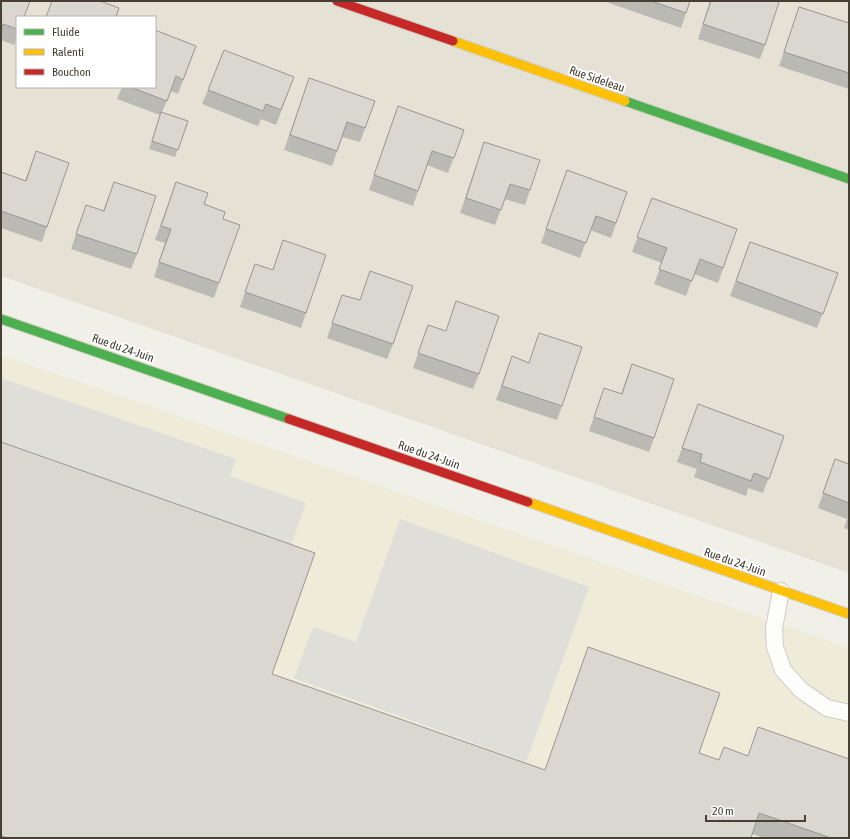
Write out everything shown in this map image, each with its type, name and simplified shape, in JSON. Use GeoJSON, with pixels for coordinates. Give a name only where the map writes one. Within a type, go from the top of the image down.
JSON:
{"type":"FeatureCollection","features":[{"type":"Feature","properties":{"kind":"street","name":"Rue Sideleau"},"geometry":{"type":"LineString","coordinates":[[337,1],[849,179]]}},
{"type":"Feature","properties":{"kind":"street","name":"Rue du 24-Juin"},"geometry":{"type":"LineString","coordinates":[[1,319],[849,614]]}},
{"type":"Feature","properties":{"kind":"lane"},"geometry":{"type":"LineString","coordinates":[[781,591],[774,634],[775,647],[783,670],[800,690],[827,708],[849,713]]}},
{"type":"Feature","properties":{"kind":"shaded area"},"geometry":{"type":"Polygon","coordinates":[[[1,1],[849,1],[849,573],[1,276],[1,1]]]}},
{"type":"Feature","properties":{"kind":"shaded area"},"geometry":{"type":"Polygon","coordinates":[[[1,355],[849,648],[849,838],[1,838],[1,355]]]}},
{"type":"Feature","properties":{"kind":"shaded area"},"geometry":{"type":"Polygon","coordinates":[[[1,378],[236,459],[230,476],[306,503],[286,559],[1,460],[1,378]]]}},
{"type":"Feature","properties":{"kind":"shaded area"},"geometry":{"type":"Polygon","coordinates":[[[400,519],[589,587],[526,762],[294,678],[313,627],[356,642],[400,519]]]}},
{"type":"Feature","properties":{"kind":"building"},"geometry":{"type":"Polygon","coordinates":[[[1,1],[30,1],[24,16],[16,16],[16,29],[3,24],[1,31],[1,1]]]}},
{"type":"Feature","properties":{"kind":"building"},"geometry":{"type":"Polygon","coordinates":[[[52,1],[100,1],[119,8],[116,16],[46,16],[52,1]]]}},
{"type":"Feature","properties":{"kind":"building"},"geometry":{"type":"Polygon","coordinates":[[[651,1],[690,1],[686,13],[651,1]]]}},
{"type":"Feature","properties":{"kind":"building"},"geometry":{"type":"Polygon","coordinates":[[[711,1],[779,2],[765,45],[703,24],[711,1]]]}},
{"type":"Feature","properties":{"kind":"building"},"geometry":{"type":"Polygon","coordinates":[[[799,7],[849,23],[849,73],[784,52],[799,7]]]}},
{"type":"Feature","properties":{"kind":"building"},"geometry":{"type":"Polygon","coordinates":[[[156,30],[196,46],[183,80],[176,76],[167,101],[133,88],[156,88],[156,30]]]}},
{"type":"Feature","properties":{"kind":"building"},"geometry":{"type":"Polygon","coordinates":[[[224,50],[294,77],[281,110],[266,104],[263,111],[208,90],[224,50]]]}},
{"type":"Feature","properties":{"kind":"building"},"geometry":{"type":"Polygon","coordinates":[[[309,78],[375,101],[365,128],[347,122],[337,151],[290,135],[309,78]]]}},
{"type":"Feature","properties":{"kind":"building"},"geometry":{"type":"Polygon","coordinates":[[[398,106],[464,130],[454,158],[432,151],[418,191],[374,175],[398,106]]]}},
{"type":"Feature","properties":{"kind":"building"},"geometry":{"type":"Polygon","coordinates":[[[161,112],[188,121],[178,150],[152,141],[161,112]]]}},
{"type":"Feature","properties":{"kind":"building"},"geometry":{"type":"Polygon","coordinates":[[[484,142],[540,160],[530,190],[510,184],[501,210],[466,198],[484,142]]]}},
{"type":"Feature","properties":{"kind":"building"},"geometry":{"type":"Polygon","coordinates":[[[36,151],[69,163],[47,227],[1,211],[1,172],[26,181],[36,151]]]}},
{"type":"Feature","properties":{"kind":"building"},"geometry":{"type":"Polygon","coordinates":[[[567,170],[627,192],[616,223],[596,216],[586,243],[546,229],[567,170]]]}},
{"type":"Feature","properties":{"kind":"building"},"geometry":{"type":"Polygon","coordinates":[[[114,182],[156,196],[137,254],[76,234],[86,205],[104,211],[114,182]]]}},
{"type":"Feature","properties":{"kind":"building"},"geometry":{"type":"Polygon","coordinates":[[[176,182],[208,193],[204,204],[225,212],[223,219],[240,225],[219,283],[159,262],[171,229],[161,226],[176,182]]]}},
{"type":"Feature","properties":{"kind":"building"},"geometry":{"type":"Polygon","coordinates":[[[652,198],[737,229],[723,268],[700,259],[692,281],[659,269],[667,248],[637,237],[652,198]]]}},
{"type":"Feature","properties":{"kind":"building"},"geometry":{"type":"Polygon","coordinates":[[[283,240],[326,255],[306,313],[245,292],[255,264],[273,270],[283,240]]]}},
{"type":"Feature","properties":{"kind":"building"},"geometry":{"type":"Polygon","coordinates":[[[750,242],[838,273],[823,314],[736,281],[750,242]]]}},
{"type":"Feature","properties":{"kind":"building"},"geometry":{"type":"Polygon","coordinates":[[[370,271],[413,286],[393,344],[332,323],[342,295],[360,300],[370,271]]]}},
{"type":"Feature","properties":{"kind":"building"},"geometry":{"type":"Polygon","coordinates":[[[456,301],[499,316],[479,374],[418,353],[428,325],[446,331],[456,301]]]}},
{"type":"Feature","properties":{"kind":"building"},"geometry":{"type":"Polygon","coordinates":[[[539,333],[582,347],[562,406],[502,386],[512,356],[529,363],[539,333]]]}},
{"type":"Feature","properties":{"kind":"building"},"geometry":{"type":"Polygon","coordinates":[[[632,364],[674,379],[654,438],[594,417],[604,388],[622,394],[632,364]]]}},
{"type":"Feature","properties":{"kind":"building"},"geometry":{"type":"Polygon","coordinates":[[[698,404],[784,436],[769,479],[754,473],[751,481],[700,462],[702,454],[682,448],[698,404]]]}},
{"type":"Feature","properties":{"kind":"building"},"geometry":{"type":"Polygon","coordinates":[[[1,442],[315,553],[272,674],[545,770],[588,647],[720,693],[699,753],[719,760],[724,747],[748,756],[758,727],[849,759],[849,838],[831,838],[759,813],[751,838],[8,838],[1,836],[1,442]]]}},
{"type":"Feature","properties":{"kind":"building"},"geometry":{"type":"Polygon","coordinates":[[[835,459],[849,464],[849,503],[823,493],[835,459]]]}},
{"type":"Feature","properties":{"kind":"traffic: fast"},"geometry":{"type":"LineString","coordinates":[[625,101],[849,179]]}},
{"type":"Feature","properties":{"kind":"traffic: fast"},"geometry":{"type":"LineString","coordinates":[[1,319],[289,419]]}},
{"type":"Feature","properties":{"kind":"traffic: slow"},"geometry":{"type":"LineString","coordinates":[[453,41],[625,101]]}},
{"type":"Feature","properties":{"kind":"traffic: slow"},"geometry":{"type":"LineString","coordinates":[[528,502],[849,614]]}},
{"type":"Feature","properties":{"kind":"traffic: jam"},"geometry":{"type":"LineString","coordinates":[[337,1],[453,41]]}},
{"type":"Feature","properties":{"kind":"traffic: jam"},"geometry":{"type":"LineString","coordinates":[[289,419],[528,502]]}}]}
